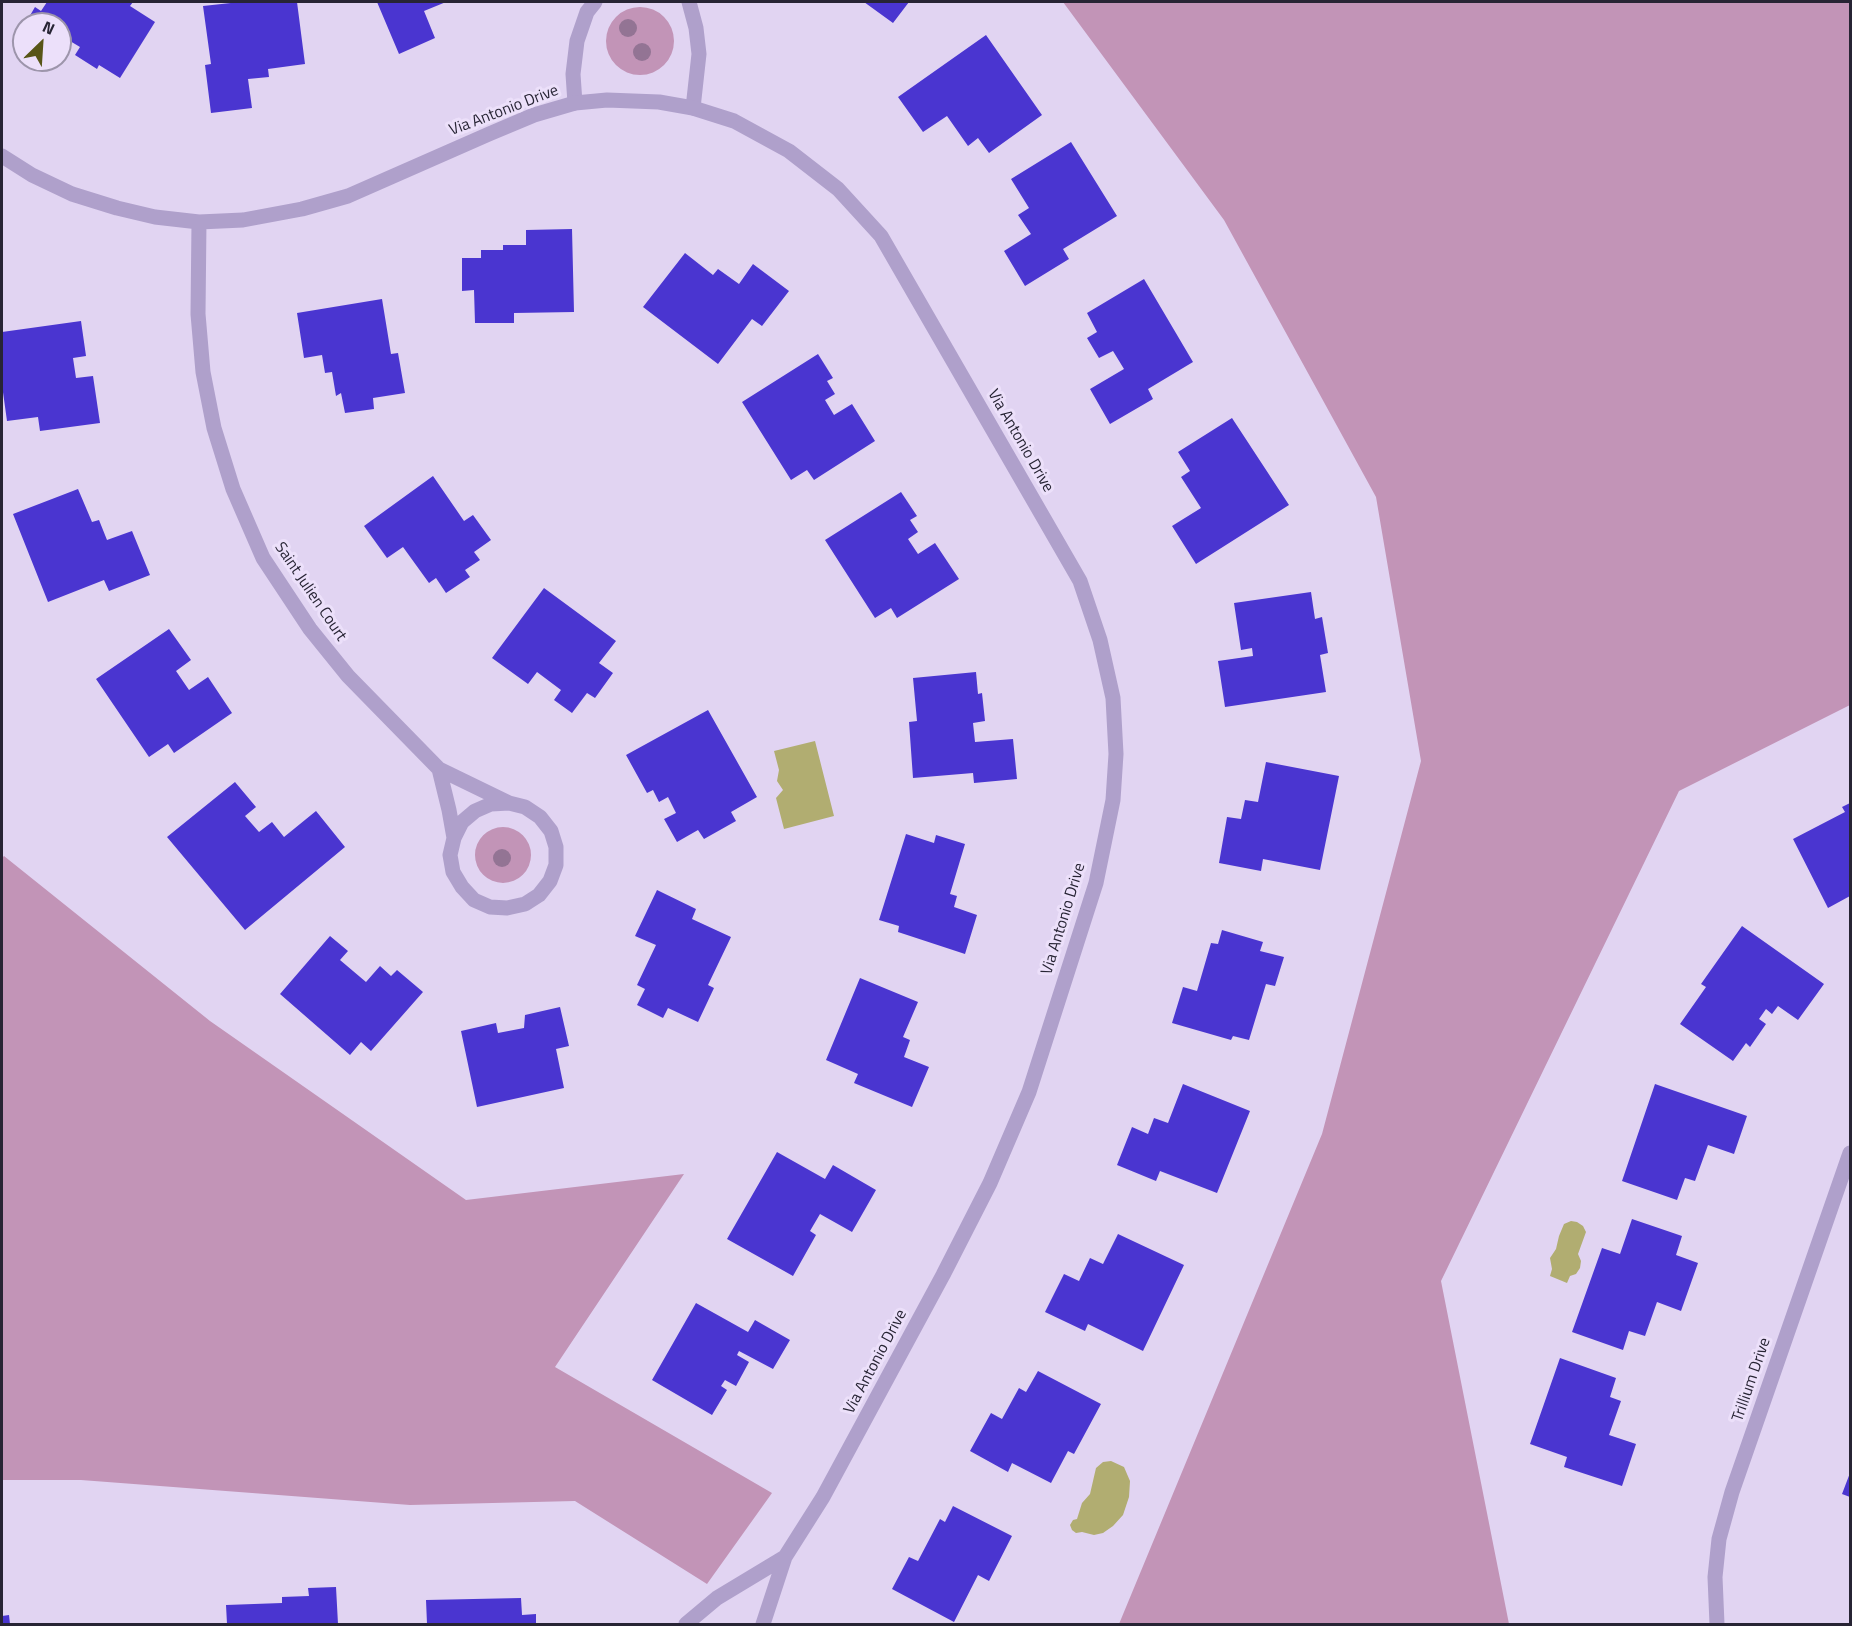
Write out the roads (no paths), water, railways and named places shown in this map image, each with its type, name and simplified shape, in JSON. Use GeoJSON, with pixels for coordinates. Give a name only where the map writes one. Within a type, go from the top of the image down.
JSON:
{"type":"FeatureCollection","features":[{"type":"Feature","properties":{"kind":"street"},"geometry":{"type":"LineString","coordinates":[[575,103],[573,74],[578,41],[587,12],[595,2]]}},
{"type":"Feature","properties":{"kind":"street"},"geometry":{"type":"LineString","coordinates":[[688,2],[696,28],[699,54],[693,108]]}},
{"type":"Feature","properties":{"kind":"street","name":"Via Antonio Drive"},"geometry":{"type":"LineString","coordinates":[[2,156],[32,175],[72,194],[117,208],[155,217],[199,222],[243,220],[302,209],[348,196],[489,134],[575,103],[607,100],[659,102],[693,108],[734,121],[789,151],[838,189],[880,236],[1080,581],[1100,640],[1113,698],[1116,754],[1113,800],[1096,883],[1029,1092],[990,1183],[823,1497],[785,1557],[763,1624]]}},
{"type":"Feature","properties":{"kind":"street","name":"Saint Julien Court"},"geometry":{"type":"LineString","coordinates":[[199,222],[198,314],[202,372],[214,428],[232,489],[263,558],[310,629],[348,676],[439,769],[473,787],[525,807],[540,817],[551,831],[556,847],[556,865],[550,881],[539,895],[525,904],[507,908],[490,907],[474,900],[462,887],[453,872],[450,855],[454,838],[439,769]]}},
{"type":"Feature","properties":{"kind":"street"},"geometry":{"type":"LineString","coordinates":[[454,838],[462,822],[475,811],[491,804],[509,802]]}},
{"type":"Feature","properties":{"kind":"street","name":"Trillium Drive"},"geometry":{"type":"LineString","coordinates":[[1717,1624],[1715,1576],[1721,1530],[1732,1492],[1851,1153]]}},
{"type":"Feature","properties":{"kind":"street","name":"Via Antonio Drive"},"geometry":{"type":"LineString","coordinates":[[686,1624],[717,1598],[785,1557]]}}]}
